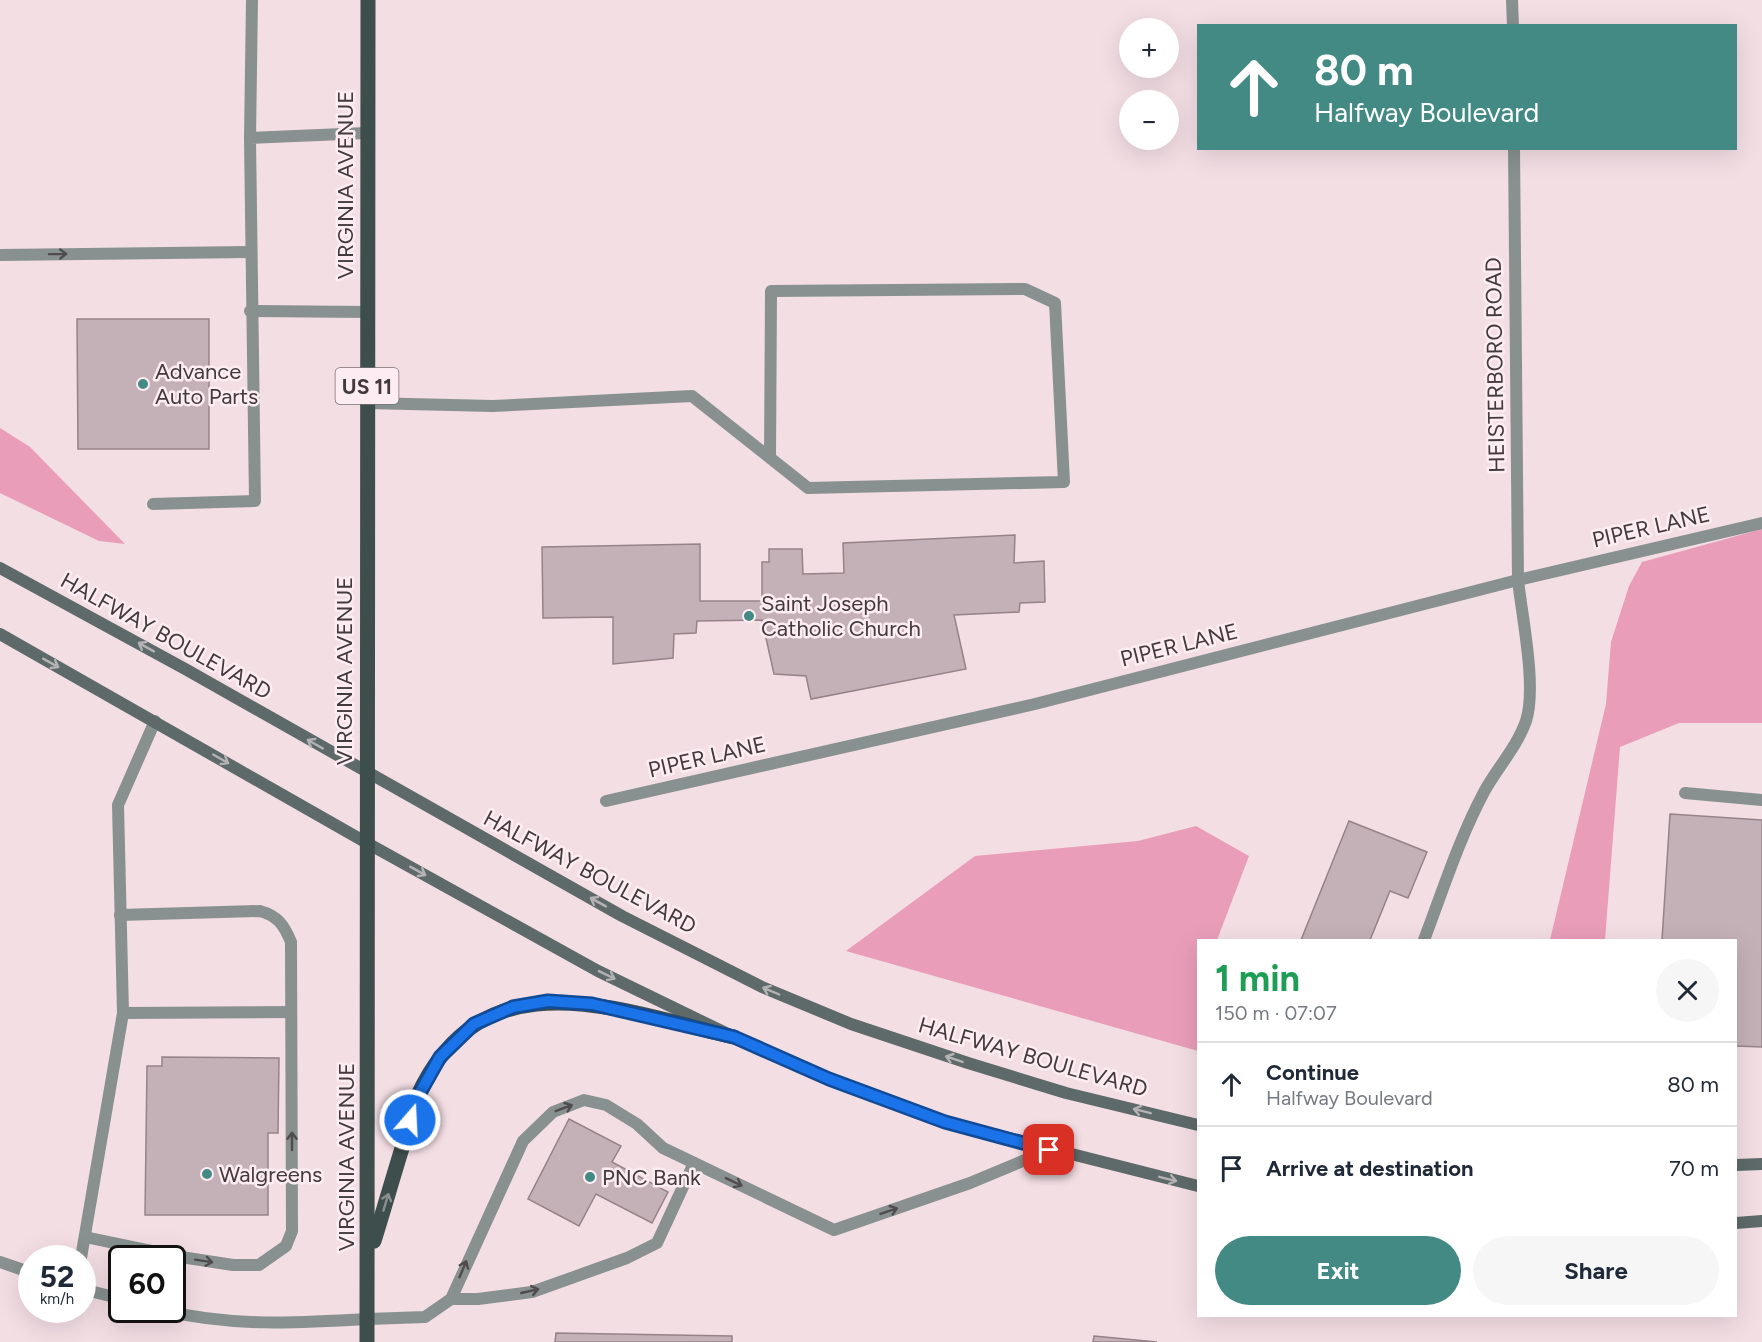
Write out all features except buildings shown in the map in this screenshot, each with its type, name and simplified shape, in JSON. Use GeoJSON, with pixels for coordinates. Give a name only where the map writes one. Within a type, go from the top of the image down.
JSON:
{"type":"FeatureCollection","features":[{"type":"Feature","properties":{"kind":"main road","name":"VIRGINIA AVENUE"},"geometry":{"type":"LineString","coordinates":[[367,1342],[369,1258],[366,773],[368,0]]}},
{"type":"Feature","properties":{"kind":"main road","name":"HALFWAY BOULEVARD"},"geometry":{"type":"LineString","coordinates":[[0,568],[187,670],[622,916],[762,987],[851,1024],[968,1064],[1066,1093],[1197,1125]]}},
{"type":"Feature","properties":{"kind":"main road"},"geometry":{"type":"LineString","coordinates":[[0,634],[367,843],[598,971],[734,1037],[829,1079],[945,1122],[1197,1186]]}},
{"type":"Feature","properties":{"kind":"main road"},"geometry":{"type":"LineString","coordinates":[[369,1258],[417,1098],[440,1057],[474,1024],[513,1007],[548,1001],[592,1004],[734,1037]]}},
{"type":"Feature","properties":{"kind":"main road"},"geometry":{"type":"LineString","coordinates":[[1737,1165],[1762,1164]]}},
{"type":"Feature","properties":{"kind":"main road"},"geometry":{"type":"LineString","coordinates":[[1737,1223],[1762,1221]]}},
{"type":"Feature","properties":{"kind":"street"},"geometry":{"type":"LineString","coordinates":[[153,504],[255,501],[250,311],[252,0]]}},
{"type":"Feature","properties":{"kind":"street"},"geometry":{"type":"LineString","coordinates":[[1512,0],[1512,24]]}},
{"type":"Feature","properties":{"kind":"street"},"geometry":{"type":"LineString","coordinates":[[250,138],[367,134]]}},
{"type":"Feature","properties":{"kind":"street","name":"HEISTERBORO ROAD"},"geometry":{"type":"LineString","coordinates":[[1424,939],[1462,836],[1485,790],[1514,746],[1526,720],[1530,688],[1518,580],[1514,150]]}},
{"type":"Feature","properties":{"kind":"street"},"geometry":{"type":"LineString","coordinates":[[0,255],[250,252]]}},
{"type":"Feature","properties":{"kind":"street"},"geometry":{"type":"LineString","coordinates":[[366,403],[493,406],[692,396],[770,458],[808,488],[1064,482],[1054,303],[1025,289],[771,291],[770,458]]}},
{"type":"Feature","properties":{"kind":"street"},"geometry":{"type":"LineString","coordinates":[[250,311],[367,312]]}},
{"type":"Feature","properties":{"kind":"street","name":"PIPER LANE"},"geometry":{"type":"LineString","coordinates":[[606,801],[1035,704],[1518,580],[1762,523]]}},
{"type":"Feature","properties":{"kind":"street"},"geometry":{"type":"LineString","coordinates":[[83,1245],[123,1013],[118,805],[155,721]]}},
{"type":"Feature","properties":{"kind":"street"},"geometry":{"type":"LineString","coordinates":[[1685,793],[1762,800]]}},
{"type":"Feature","properties":{"kind":"street"},"geometry":{"type":"LineString","coordinates":[[85,1237],[233,1265],[259,1265],[286,1246],[292,1232],[291,942],[285,927],[274,915],[260,911],[120,915]]}},
{"type":"Feature","properties":{"kind":"street"},"geometry":{"type":"LineString","coordinates":[[123,1013],[291,1012]]}},
{"type":"Feature","properties":{"kind":"street"},"geometry":{"type":"LineString","coordinates":[[186,1314],[281,1324],[425,1317],[451,1299],[523,1141],[553,1112],[584,1100],[606,1105],[637,1124],[663,1148],[834,1230],[970,1183],[1049,1150]]}},
{"type":"Feature","properties":{"kind":"street"},"geometry":{"type":"LineString","coordinates":[[451,1299],[478,1299],[532,1292],[627,1258],[657,1242],[694,1163]]}},
{"type":"Feature","properties":{"kind":"street"},"geometry":{"type":"LineString","coordinates":[[0,1262],[18,1268]]}},
{"type":"Feature","properties":{"kind":"shaded area"},"geometry":{"type":"Polygon","coordinates":[[[0,428],[30,447],[125,544],[99,541],[0,493],[0,428]]]}},
{"type":"Feature","properties":{"kind":"shaded area"},"geometry":{"type":"Polygon","coordinates":[[[1762,529],[1762,723],[1679,723],[1620,747],[1605,939],[1550,939],[1606,704],[1611,642],[1629,586],[1642,562],[1762,529]]]}},
{"type":"Feature","properties":{"kind":"shaded area"},"geometry":{"type":"Polygon","coordinates":[[[1196,826],[1249,856],[1217,939],[1197,939],[1197,1051],[846,951],[975,856],[1138,841],[1196,826]]]}},
{"type":"Feature","properties":{"kind":"place","name":"Advance Auto Parts"},"geometry":{"type":"Point","coordinates":[143,384]}},
{"type":"Feature","properties":{"kind":"place","name":"Saint Joseph Catholic Church"},"geometry":{"type":"Point","coordinates":[749,616]}},
{"type":"Feature","properties":{"kind":"place","name":"Walgreens"},"geometry":{"type":"Point","coordinates":[207,1174]}},
{"type":"Feature","properties":{"kind":"place","name":"PNC Bank"},"geometry":{"type":"Point","coordinates":[590,1177]}},
{"type":"Feature","properties":{"kind":"route"},"geometry":{"type":"LineString","coordinates":[[410,1120],[417,1098],[440,1057],[474,1024],[513,1007],[548,1001],[592,1004],[734,1037],[829,1079],[945,1122],[1049,1150]]}}]}
